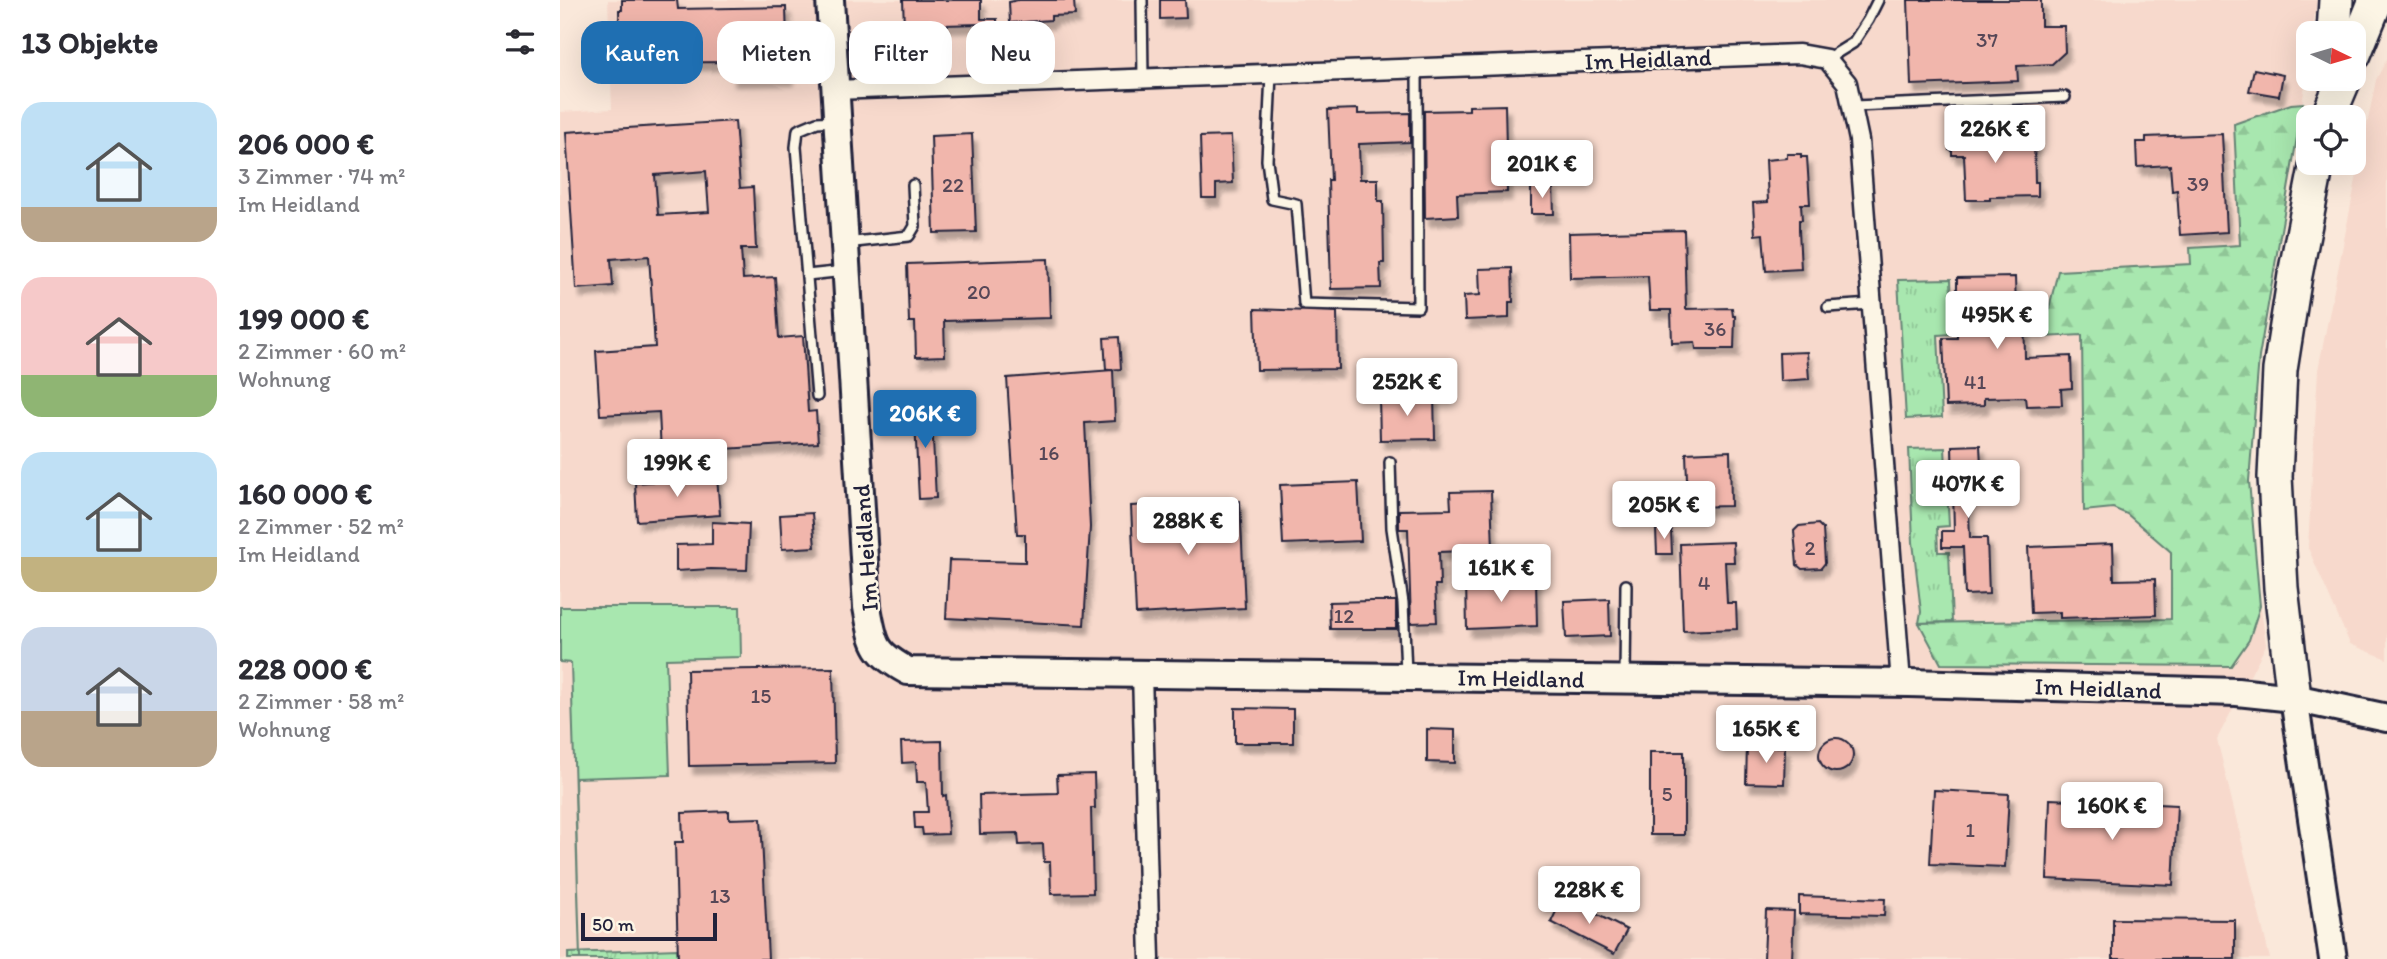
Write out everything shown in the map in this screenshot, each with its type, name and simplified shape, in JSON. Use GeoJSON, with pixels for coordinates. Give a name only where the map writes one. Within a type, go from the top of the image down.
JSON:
{"type":"FeatureCollection","features":[{"type":"Feature","properties":{"kind":"highway"},"geometry":{"type":"LineString","coordinates":[[2334,21],[2336,0]]}},
{"type":"Feature","properties":{"kind":"highway"},"geometry":{"type":"LineString","coordinates":[[2352,21],[2357,0]]}},
{"type":"Feature","properties":{"kind":"highway"},"geometry":{"type":"LineString","coordinates":[[2366,25],[2376,0]]}},
{"type":"Feature","properties":{"kind":"highway"},"geometry":{"type":"LineString","coordinates":[[2294,698],[2281,588],[2275,477],[2279,384],[2295,275],[2315,175]]}},
{"type":"Feature","properties":{"kind":"street","name":"Im Heidland"},"geometry":{"type":"LineString","coordinates":[[830,0],[867,607],[873,637],[885,659],[908,671],[1901,683],[2237,692],[2294,698],[2387,718]]}},
{"type":"Feature","properties":{"kind":"street","name":"Im Heidland"},"geometry":{"type":"LineString","coordinates":[[835,90],[1799,54],[1827,59]]}},
{"type":"Feature","properties":{"kind":"street"},"geometry":{"type":"LineString","coordinates":[[1827,59],[1847,83],[1859,141],[1901,683]]}},
{"type":"Feature","properties":{"kind":"street"},"geometry":{"type":"LineString","coordinates":[[1142,673],[1150,959]]}},
{"type":"Feature","properties":{"kind":"street"},"geometry":{"type":"LineString","coordinates":[[2294,698],[2333,959]]}},
{"type":"Feature","properties":{"kind":"lane"},"geometry":{"type":"LineString","coordinates":[[1142,0],[1143,78]]}},
{"type":"Feature","properties":{"kind":"lane"},"geometry":{"type":"LineString","coordinates":[[1827,59],[1853,43],[1878,0]]}},
{"type":"Feature","properties":{"kind":"lane"},"geometry":{"type":"LineString","coordinates":[[1271,74],[1267,160],[1272,199],[1296,204],[1304,304],[1418,307],[1418,68]]}},
{"type":"Feature","properties":{"kind":"lane"},"geometry":{"type":"LineString","coordinates":[[1853,106],[2065,97]]}},
{"type":"Feature","properties":{"kind":"lane"},"geometry":{"type":"LineString","coordinates":[[817,396],[796,147],[798,130],[817,122],[837,121]]}},
{"type":"Feature","properties":{"kind":"lane"},"geometry":{"type":"LineString","coordinates":[[845,243],[909,236],[915,226],[913,185]]}},
{"type":"Feature","properties":{"kind":"lane"},"geometry":{"type":"LineString","coordinates":[[807,275],[846,271]]}},
{"type":"Feature","properties":{"kind":"lane"},"geometry":{"type":"LineString","coordinates":[[1828,307],[1871,304]]}},
{"type":"Feature","properties":{"kind":"lane"},"geometry":{"type":"LineString","coordinates":[[1390,462],[1392,528],[1403,603],[1406,676]]}},
{"type":"Feature","properties":{"kind":"lane"},"geometry":{"type":"LineString","coordinates":[[1625,679],[1626,584]]}},
{"type":"Feature","properties":{"kind":"shaded area"},"geometry":{"type":"Polygon","coordinates":[[[608,0],[2317,0],[2314,21],[2296,21],[2296,91],[2304,91],[2302,105],[2296,105],[2296,147],[2291,181],[2259,357],[2249,481],[2266,645],[2217,739],[2270,959],[560,959],[560,112],[612,109],[611,84],[703,84],[703,21],[609,21],[608,0]]]}},
{"type":"Feature","properties":{"kind":"shaded area"},"geometry":{"type":"Polygon","coordinates":[[[2387,59],[2387,659],[2350,644],[2308,548],[2318,370],[2357,175],[2366,175],[2366,130],[2376,80],[2387,59]]]}},
{"type":"Feature","properties":{"kind":"green space"},"geometry":{"type":"Polygon","coordinates":[[[2303,103],[2296,105],[2296,143],[2259,357],[2249,481],[2260,606],[2249,640],[2231,666],[1941,664],[1919,623],[2171,619],[2171,552],[2127,514],[2113,508],[2084,511],[2082,335],[2042,337],[2058,271],[2191,264],[2190,248],[2240,245],[2234,124],[2291,104],[2303,103]]]}},
{"type":"Feature","properties":{"kind":"green space"},"geometry":{"type":"Polygon","coordinates":[[[1951,279],[1953,334],[1938,335],[1942,417],[1906,419],[1898,280],[1951,279]]]}},
{"type":"Feature","properties":{"kind":"green space"},"geometry":{"type":"Polygon","coordinates":[[[1945,448],[1949,526],[1937,527],[1938,552],[1949,552],[1952,622],[1919,623],[1921,612],[1913,542],[1909,449],[1945,448]]]}},
{"type":"Feature","properties":{"kind":"green space"},"geometry":{"type":"Polygon","coordinates":[[[560,607],[740,607],[741,657],[666,659],[670,775],[575,778],[580,959],[571,663],[560,662],[560,607]]]}},
{"type":"Feature","properties":{"kind":"green space"},"geometry":{"type":"Polygon","coordinates":[[[677,949],[678,959],[568,959],[568,953],[677,949]]]}},
{"type":"Feature","properties":{"kind":"building"},"geometry":{"type":"Polygon","coordinates":[[[622,0],[677,0],[678,9],[786,7],[786,21],[717,21],[717,62],[703,62],[703,21],[619,21],[619,10],[622,10],[622,0]]]}},
{"type":"Feature","properties":{"kind":"building"},"geometry":{"type":"Polygon","coordinates":[[[903,0],[981,0],[981,19],[997,21],[966,21],[966,24],[952,25],[952,21],[904,21],[903,0]]]}},
{"type":"Feature","properties":{"kind":"building"},"geometry":{"type":"Polygon","coordinates":[[[1074,0],[1075,15],[1051,16],[1051,20],[1010,21],[1009,2],[1074,0]]]}},
{"type":"Feature","properties":{"kind":"building"},"geometry":{"type":"Polygon","coordinates":[[[1160,0],[1185,0],[1186,18],[1160,19],[1160,0]]]}},
{"type":"Feature","properties":{"kind":"building"},"geometry":{"type":"Polygon","coordinates":[[[1908,0],[2041,0],[2041,26],[2064,26],[2065,52],[2052,64],[2017,66],[2018,81],[1911,85],[1908,0]]]}},
{"type":"Feature","properties":{"kind":"building"},"geometry":{"type":"Polygon","coordinates":[[[2254,69],[2283,75],[2279,96],[2249,91],[2254,69]]]}},
{"type":"Feature","properties":{"kind":"building"},"geometry":{"type":"Polygon","coordinates":[[[1505,105],[1507,192],[1457,194],[1458,216],[1425,218],[1424,111],[1469,110],[1469,106],[1505,105]]]}},
{"type":"Feature","properties":{"kind":"building"},"geometry":{"type":"Polygon","coordinates":[[[1358,109],[1358,114],[1410,113],[1410,142],[1359,144],[1360,179],[1378,179],[1378,201],[1383,201],[1384,263],[1380,263],[1381,288],[1331,289],[1328,110],[1358,109]]]}},
{"type":"Feature","properties":{"kind":"building"},"geometry":{"type":"Polygon","coordinates":[[[735,121],[740,188],[753,187],[756,249],[741,249],[743,279],[775,277],[779,338],[803,336],[808,412],[816,411],[818,443],[661,453],[659,412],[600,415],[596,351],[655,347],[649,256],[611,259],[613,286],[576,289],[566,132],[735,121]],[[706,171],[655,175],[658,215],[709,212],[706,171]]]}},
{"type":"Feature","properties":{"kind":"building"},"geometry":{"type":"Polygon","coordinates":[[[1949,130],[1985,130],[1985,139],[2034,138],[2038,196],[1966,200],[1964,155],[1952,155],[1952,150],[1949,150],[1949,130]]]}},
{"type":"Feature","properties":{"kind":"building"},"geometry":{"type":"Polygon","coordinates":[[[972,134],[976,232],[934,233],[931,136],[972,134]]]}},
{"type":"Feature","properties":{"kind":"building"},"geometry":{"type":"Polygon","coordinates":[[[2222,134],[2227,232],[2180,235],[2177,190],[2172,191],[2170,165],[2137,167],[2136,142],[2146,142],[2146,137],[2222,134]]]}},
{"type":"Feature","properties":{"kind":"building"},"geometry":{"type":"Polygon","coordinates":[[[1231,136],[1233,183],[1216,184],[1216,198],[1202,198],[1200,137],[1231,136]]]}},
{"type":"Feature","properties":{"kind":"building"},"geometry":{"type":"Polygon","coordinates":[[[1787,154],[1807,157],[1810,204],[1801,204],[1801,269],[1766,271],[1763,234],[1755,235],[1753,203],[1768,202],[1766,160],[1787,158],[1787,154]]]}},
{"type":"Feature","properties":{"kind":"building"},"geometry":{"type":"Polygon","coordinates":[[[1553,185],[1554,214],[1531,214],[1531,186],[1553,185]]]}},
{"type":"Feature","properties":{"kind":"building"},"geometry":{"type":"Polygon","coordinates":[[[1684,230],[1686,309],[1732,308],[1735,316],[1734,349],[1696,349],[1695,342],[1672,343],[1671,310],[1650,310],[1648,276],[1570,278],[1569,233],[1684,230]]]}},
{"type":"Feature","properties":{"kind":"building"},"geometry":{"type":"Polygon","coordinates":[[[1048,259],[1050,318],[944,321],[945,356],[916,357],[915,322],[909,322],[907,264],[1048,259]]]}},
{"type":"Feature","properties":{"kind":"building"},"geometry":{"type":"Polygon","coordinates":[[[1512,268],[1513,302],[1509,302],[1509,318],[1465,320],[1464,296],[1480,295],[1479,269],[1512,268]]]}},
{"type":"Feature","properties":{"kind":"building"},"geometry":{"type":"Polygon","coordinates":[[[2015,277],[2016,308],[2024,307],[2025,358],[2071,356],[2072,388],[2061,389],[2062,405],[2026,406],[2025,397],[1984,398],[1984,405],[1946,406],[1943,338],[1957,338],[1957,278],[2015,277]]]}},
{"type":"Feature","properties":{"kind":"building"},"geometry":{"type":"Polygon","coordinates":[[[1255,309],[1337,312],[1338,369],[1257,370],[1255,309]]]}},
{"type":"Feature","properties":{"kind":"building"},"geometry":{"type":"Polygon","coordinates":[[[1119,337],[1121,369],[1106,370],[1104,338],[1119,337]]]}},
{"type":"Feature","properties":{"kind":"building"},"geometry":{"type":"Polygon","coordinates":[[[1807,352],[1809,379],[1780,381],[1779,353],[1807,352]]]}},
{"type":"Feature","properties":{"kind":"building"},"geometry":{"type":"Polygon","coordinates":[[[1113,370],[1115,421],[1085,423],[1090,527],[1084,625],[946,618],[949,560],[1025,562],[1025,534],[1017,534],[1007,378],[1113,370]]]}},
{"type":"Feature","properties":{"kind":"building"},"geometry":{"type":"Polygon","coordinates":[[[1434,396],[1435,439],[1380,440],[1379,397],[1434,396]]]}},
{"type":"Feature","properties":{"kind":"building"},"geometry":{"type":"Polygon","coordinates":[[[931,402],[936,498],[919,499],[914,403],[931,402]]]}},
{"type":"Feature","properties":{"kind":"building"},"geometry":{"type":"Polygon","coordinates":[[[1980,445],[1982,486],[1968,487],[1970,538],[1987,538],[1989,594],[1965,595],[1963,547],[1942,547],[1942,531],[1954,531],[1952,446],[1980,445]]]}},
{"type":"Feature","properties":{"kind":"building"},"geometry":{"type":"Polygon","coordinates":[[[1730,451],[1731,506],[1688,507],[1686,453],[1730,451]]]}},
{"type":"Feature","properties":{"kind":"building"},"geometry":{"type":"Polygon","coordinates":[[[717,477],[720,515],[637,521],[635,483],[717,477]]]}},
{"type":"Feature","properties":{"kind":"building"},"geometry":{"type":"Polygon","coordinates":[[[1358,482],[1361,541],[1283,544],[1280,485],[1358,482]]]}},
{"type":"Feature","properties":{"kind":"building"},"geometry":{"type":"Polygon","coordinates":[[[1491,491],[1493,550],[1439,552],[1440,585],[1435,585],[1437,622],[1411,623],[1408,529],[1399,529],[1399,510],[1451,509],[1450,492],[1491,491]]]}},
{"type":"Feature","properties":{"kind":"building"},"geometry":{"type":"Polygon","coordinates":[[[1240,501],[1245,608],[1136,614],[1131,506],[1240,501]]]}},
{"type":"Feature","properties":{"kind":"building"},"geometry":{"type":"Polygon","coordinates":[[[812,513],[815,547],[782,549],[780,515],[812,513]]]}},
{"type":"Feature","properties":{"kind":"building"},"geometry":{"type":"Polygon","coordinates":[[[712,522],[749,524],[747,570],[676,571],[676,545],[712,544],[712,522]]]}},
{"type":"Feature","properties":{"kind":"building"},"geometry":{"type":"Polygon","coordinates":[[[1818,524],[1823,529],[1825,563],[1821,568],[1802,569],[1797,565],[1794,531],[1799,526],[1818,524]]]}},
{"type":"Feature","properties":{"kind":"building"},"geometry":{"type":"Polygon","coordinates":[[[1656,529],[1671,529],[1672,554],[1657,554],[1656,529]]]}},
{"type":"Feature","properties":{"kind":"building"},"geometry":{"type":"Polygon","coordinates":[[[1733,542],[1734,562],[1725,562],[1727,603],[1736,603],[1737,629],[1683,631],[1680,544],[1733,542]]]}},
{"type":"Feature","properties":{"kind":"building"},"geometry":{"type":"Polygon","coordinates":[[[2113,544],[2114,580],[2155,579],[2156,615],[2060,618],[2060,612],[2031,613],[2028,547],[2113,544]]]}},
{"type":"Feature","properties":{"kind":"building"},"geometry":{"type":"Polygon","coordinates":[[[1536,580],[1537,626],[1467,629],[1466,582],[1536,580]]]}},
{"type":"Feature","properties":{"kind":"building"},"geometry":{"type":"Polygon","coordinates":[[[1609,599],[1610,636],[1566,638],[1564,601],[1609,599]]]}},
{"type":"Feature","properties":{"kind":"building"},"geometry":{"type":"Polygon","coordinates":[[[1396,601],[1396,629],[1330,629],[1329,602],[1396,601]]]}},
{"type":"Feature","properties":{"kind":"building"},"geometry":{"type":"Polygon","coordinates":[[[833,668],[835,763],[689,766],[687,670],[833,668]]]}},
{"type":"Feature","properties":{"kind":"building"},"geometry":{"type":"Polygon","coordinates":[[[1235,708],[1293,709],[1293,743],[1235,743],[1235,708]]]}},
{"type":"Feature","properties":{"kind":"building"},"geometry":{"type":"Polygon","coordinates":[[[1427,729],[1455,730],[1455,763],[1427,762],[1427,729]]]}},
{"type":"Feature","properties":{"kind":"building"},"geometry":{"type":"Polygon","coordinates":[[[1836,738],[1848,743],[1853,755],[1848,767],[1836,772],[1824,767],[1819,755],[1824,743],[1836,738]]]}},
{"type":"Feature","properties":{"kind":"building"},"geometry":{"type":"Polygon","coordinates":[[[942,741],[943,796],[946,795],[948,834],[923,835],[922,828],[915,828],[914,812],[928,812],[926,782],[917,782],[916,762],[902,763],[901,742],[942,741]]]}},
{"type":"Feature","properties":{"kind":"building"},"geometry":{"type":"Polygon","coordinates":[[[1747,746],[1785,747],[1784,784],[1746,783],[1747,746]]]}},
{"type":"Feature","properties":{"kind":"building"},"geometry":{"type":"Polygon","coordinates":[[[1650,752],[1684,752],[1684,835],[1650,835],[1650,752]]]}},
{"type":"Feature","properties":{"kind":"building"},"geometry":{"type":"Polygon","coordinates":[[[1094,774],[1095,808],[1091,808],[1093,893],[1051,894],[1050,862],[1044,862],[1043,844],[1019,845],[1018,833],[980,834],[979,795],[1058,793],[1057,775],[1094,774]]]}},
{"type":"Feature","properties":{"kind":"building"},"geometry":{"type":"Polygon","coordinates":[[[1934,790],[2009,794],[2005,867],[1930,864],[1934,790]]]}},
{"type":"Feature","properties":{"kind":"building"},"geometry":{"type":"Polygon","coordinates":[[[2050,799],[2177,805],[2173,885],[2047,879],[2050,799]]]}},
{"type":"Feature","properties":{"kind":"building"},"geometry":{"type":"Polygon","coordinates":[[[729,811],[729,819],[761,818],[768,959],[678,959],[675,842],[683,842],[682,813],[729,811]]]}},
{"type":"Feature","properties":{"kind":"building"},"geometry":{"type":"Polygon","coordinates":[[[1799,896],[1885,899],[1884,916],[1799,914],[1799,896]]]}},
{"type":"Feature","properties":{"kind":"building"},"geometry":{"type":"Polygon","coordinates":[[[1563,897],[1627,930],[1614,954],[1551,922],[1563,897]]]}},
{"type":"Feature","properties":{"kind":"building"},"geometry":{"type":"Polygon","coordinates":[[[1766,910],[1794,911],[1792,959],[1764,959],[1766,910]]]}},
{"type":"Feature","properties":{"kind":"building"},"geometry":{"type":"Polygon","coordinates":[[[2113,919],[2235,920],[2235,959],[2113,959],[2113,919]]]}}]}
